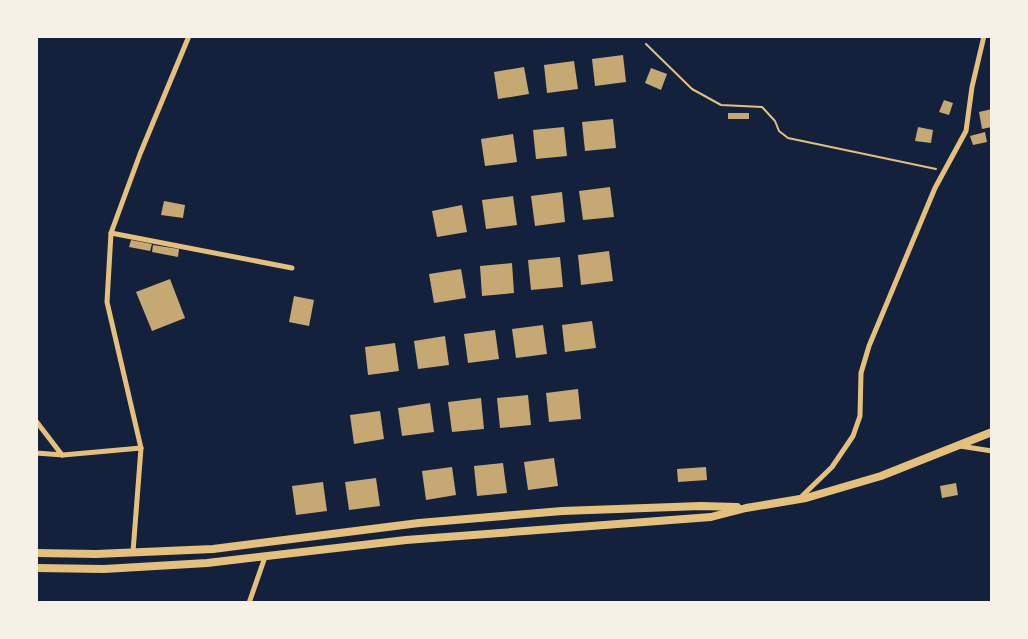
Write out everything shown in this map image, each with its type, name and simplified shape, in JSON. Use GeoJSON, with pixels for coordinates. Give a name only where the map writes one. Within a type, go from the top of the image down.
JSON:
{"type":"FeatureCollection","features":[{"type":"Feature","properties":{"kind":"main road"},"geometry":{"type":"LineString","coordinates":[[36,568],[104,569],[207,563],[406,540],[711,517],[799,500],[881,476],[992,432]]}},
{"type":"Feature","properties":{"kind":"main road"},"geometry":{"type":"LineString","coordinates":[[36,553],[213,549],[419,523],[562,511],[701,506],[746,508]]}},
{"type":"Feature","properties":{"kind":"street"},"geometry":{"type":"LineString","coordinates":[[133,553],[141,448],[107,302],[111,233],[189,36]]}},
{"type":"Feature","properties":{"kind":"street"},"geometry":{"type":"LineString","coordinates":[[799,500],[832,467],[853,436],[860,416],[861,373],[869,346],[929,202],[966,131],[984,36]]}},
{"type":"Feature","properties":{"kind":"street"},"geometry":{"type":"LineString","coordinates":[[111,233],[292,268]]}},
{"type":"Feature","properties":{"kind":"street"},"geometry":{"type":"LineString","coordinates":[[36,421],[63,455]]}},
{"type":"Feature","properties":{"kind":"street"},"geometry":{"type":"LineString","coordinates":[[959,446],[992,451]]}},
{"type":"Feature","properties":{"kind":"street"},"geometry":{"type":"LineString","coordinates":[[36,453],[63,455],[141,448]]}},
{"type":"Feature","properties":{"kind":"street"},"geometry":{"type":"LineString","coordinates":[[249,603],[265,557]]}},
{"type":"Feature","properties":{"kind":"path"},"geometry":{"type":"LineString","coordinates":[[646,44],[692,89],[721,105],[762,107],[788,138],[945,171]]}},
{"type":"Feature","properties":{"kind":"building"},"geometry":{"type":"Polygon","coordinates":[[[623,55],[626,82],[595,86],[592,59],[623,55]]]}},
{"type":"Feature","properties":{"kind":"building"},"geometry":{"type":"Polygon","coordinates":[[[574,61],[578,89],[547,93],[544,65],[574,61]]]}},
{"type":"Feature","properties":{"kind":"building"},"geometry":{"type":"Polygon","coordinates":[[[524,67],[529,94],[498,99],[494,72],[524,67]]]}},
{"type":"Feature","properties":{"kind":"building"},"geometry":{"type":"Polygon","coordinates":[[[651,68],[667,74],[661,90],[645,83],[651,68]]]}},
{"type":"Feature","properties":{"kind":"building"},"geometry":{"type":"Polygon","coordinates":[[[944,100],[953,103],[949,115],[939,112],[944,100]]]}},
{"type":"Feature","properties":{"kind":"building"},"geometry":{"type":"Polygon","coordinates":[[[992,109],[992,127],[982,129],[979,112],[992,109]]]}},
{"type":"Feature","properties":{"kind":"building"},"geometry":{"type":"Polygon","coordinates":[[[728,113],[749,113],[749,119],[728,119],[728,113]]]}},
{"type":"Feature","properties":{"kind":"building"},"geometry":{"type":"Polygon","coordinates":[[[613,119],[616,148],[585,151],[582,122],[613,119]]]}},
{"type":"Feature","properties":{"kind":"building"},"geometry":{"type":"Polygon","coordinates":[[[564,127],[567,156],[536,159],[533,130],[564,127]]]}},
{"type":"Feature","properties":{"kind":"building"},"geometry":{"type":"Polygon","coordinates":[[[918,127],[933,130],[931,143],[915,141],[918,127]]]}},
{"type":"Feature","properties":{"kind":"building"},"geometry":{"type":"Polygon","coordinates":[[[985,132],[987,142],[973,145],[970,136],[985,132]]]}},
{"type":"Feature","properties":{"kind":"building"},"geometry":{"type":"Polygon","coordinates":[[[513,134],[517,162],[485,166],[481,139],[513,134]]]}},
{"type":"Feature","properties":{"kind":"building"},"geometry":{"type":"Polygon","coordinates":[[[610,187],[614,217],[583,220],[579,191],[610,187]]]}},
{"type":"Feature","properties":{"kind":"building"},"geometry":{"type":"Polygon","coordinates":[[[562,192],[565,222],[535,226],[531,196],[562,192]]]}},
{"type":"Feature","properties":{"kind":"building"},"geometry":{"type":"Polygon","coordinates":[[[513,196],[517,225],[486,229],[482,200],[513,196]]]}},
{"type":"Feature","properties":{"kind":"building"},"geometry":{"type":"Polygon","coordinates":[[[164,201],[185,205],[183,218],[161,215],[164,201]]]}},
{"type":"Feature","properties":{"kind":"building"},"geometry":{"type":"Polygon","coordinates":[[[462,205],[467,232],[437,237],[432,211],[462,205]]]}},
{"type":"Feature","properties":{"kind":"building"},"geometry":{"type":"Polygon","coordinates":[[[131,240],[152,244],[150,251],[129,247],[131,240]]]}},
{"type":"Feature","properties":{"kind":"building"},"geometry":{"type":"Polygon","coordinates":[[[153,245],[179,249],[178,257],[152,252],[153,245]]]}},
{"type":"Feature","properties":{"kind":"building"},"geometry":{"type":"Polygon","coordinates":[[[609,251],[613,281],[581,285],[578,255],[609,251]]]}},
{"type":"Feature","properties":{"kind":"building"},"geometry":{"type":"Polygon","coordinates":[[[560,257],[563,287],[531,290],[528,260],[560,257]]]}},
{"type":"Feature","properties":{"kind":"building"},"geometry":{"type":"Polygon","coordinates":[[[512,263],[514,293],[482,296],[480,266],[512,263]]]}},
{"type":"Feature","properties":{"kind":"building"},"geometry":{"type":"Polygon","coordinates":[[[461,269],[466,298],[434,303],[429,274],[461,269]]]}},
{"type":"Feature","properties":{"kind":"building"},"geometry":{"type":"Polygon","coordinates":[[[170,279],[185,318],[152,331],[136,292],[170,279]]]}},
{"type":"Feature","properties":{"kind":"building"},"geometry":{"type":"Polygon","coordinates":[[[294,296],[314,300],[309,326],[289,322],[294,296]]]}},
{"type":"Feature","properties":{"kind":"building"},"geometry":{"type":"Polygon","coordinates":[[[592,321],[596,348],[565,352],[562,325],[592,321]]]}},
{"type":"Feature","properties":{"kind":"building"},"geometry":{"type":"Polygon","coordinates":[[[543,325],[547,354],[516,358],[512,329],[543,325]]]}},
{"type":"Feature","properties":{"kind":"building"},"geometry":{"type":"Polygon","coordinates":[[[495,330],[499,359],[468,363],[464,334],[495,330]]]}},
{"type":"Feature","properties":{"kind":"building"},"geometry":{"type":"Polygon","coordinates":[[[445,336],[449,365],[418,369],[414,341],[445,336]]]}},
{"type":"Feature","properties":{"kind":"building"},"geometry":{"type":"Polygon","coordinates":[[[395,343],[399,371],[368,375],[365,347],[395,343]]]}},
{"type":"Feature","properties":{"kind":"building"},"geometry":{"type":"Polygon","coordinates":[[[578,389],[581,419],[549,422],[546,393],[578,389]]]}},
{"type":"Feature","properties":{"kind":"building"},"geometry":{"type":"Polygon","coordinates":[[[528,395],[531,425],[500,428],[497,398],[528,395]]]}},
{"type":"Feature","properties":{"kind":"building"},"geometry":{"type":"Polygon","coordinates":[[[481,398],[484,429],[452,432],[448,402],[481,398]]]}},
{"type":"Feature","properties":{"kind":"building"},"geometry":{"type":"Polygon","coordinates":[[[430,403],[434,432],[402,436],[398,408],[430,403]]]}},
{"type":"Feature","properties":{"kind":"building"},"geometry":{"type":"Polygon","coordinates":[[[380,411],[384,439],[354,444],[350,415],[380,411]]]}},
{"type":"Feature","properties":{"kind":"building"},"geometry":{"type":"Polygon","coordinates":[[[554,458],[558,486],[528,490],[524,462],[554,458]]]}},
{"type":"Feature","properties":{"kind":"building"},"geometry":{"type":"Polygon","coordinates":[[[503,463],[507,493],[477,496],[474,466],[503,463]]]}},
{"type":"Feature","properties":{"kind":"building"},"geometry":{"type":"Polygon","coordinates":[[[452,467],[456,495],[426,500],[422,471],[452,467]]]}},
{"type":"Feature","properties":{"kind":"building"},"geometry":{"type":"Polygon","coordinates":[[[706,467],[707,480],[678,482],[677,469],[706,467]]]}},
{"type":"Feature","properties":{"kind":"building"},"geometry":{"type":"Polygon","coordinates":[[[376,478],[380,506],[349,510],[345,482],[376,478]]]}},
{"type":"Feature","properties":{"kind":"building"},"geometry":{"type":"Polygon","coordinates":[[[323,482],[327,511],[296,515],[292,486],[323,482]]]}},
{"type":"Feature","properties":{"kind":"building"},"geometry":{"type":"Polygon","coordinates":[[[956,483],[958,495],[942,498],[940,486],[956,483]]]}}]}
